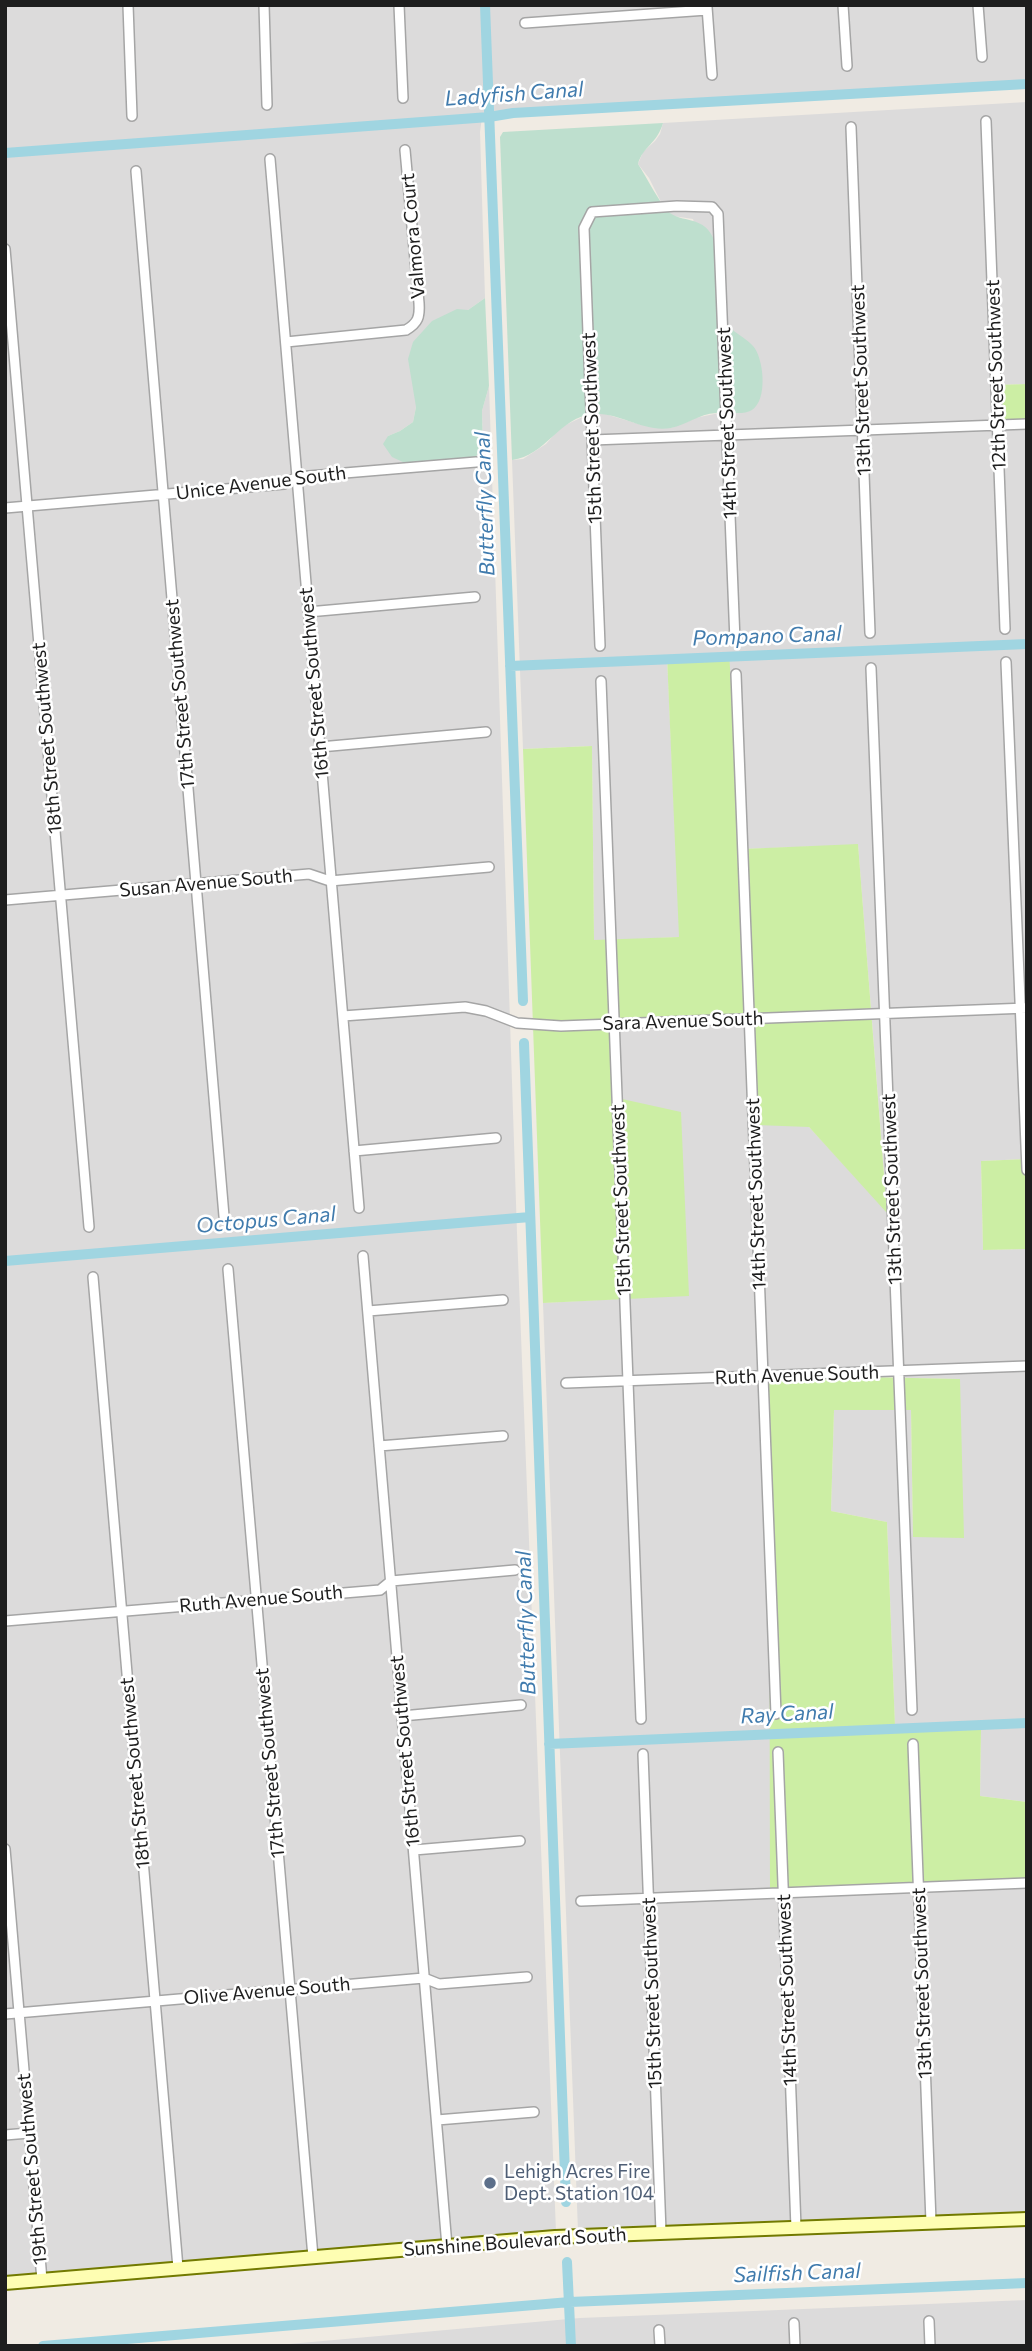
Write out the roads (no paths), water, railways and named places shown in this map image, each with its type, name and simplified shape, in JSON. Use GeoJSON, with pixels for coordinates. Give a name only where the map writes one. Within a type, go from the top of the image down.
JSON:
{"type":"FeatureCollection","features":[{"type":"Feature","properties":{"kind":"street"},"geometry":{"type":"LineString","coordinates":[[128,5],[132,116]]}},
{"type":"Feature","properties":{"kind":"street"},"geometry":{"type":"LineString","coordinates":[[264,5],[267,105]]}},
{"type":"Feature","properties":{"kind":"street"},"geometry":{"type":"LineString","coordinates":[[399,5],[403,98]]}},
{"type":"Feature","properties":{"kind":"street"},"geometry":{"type":"LineString","coordinates":[[843,5],[847,66]]}},
{"type":"Feature","properties":{"kind":"street"},"geometry":{"type":"LineString","coordinates":[[978,5],[982,57]]}},
{"type":"Feature","properties":{"kind":"street"},"geometry":{"type":"LineString","coordinates":[[525,23],[707,8],[712,75]]}},
{"type":"Feature","properties":{"kind":"street","name":"12th Street Southwest"},"geometry":{"type":"LineString","coordinates":[[986,121],[1005,629]]}},
{"type":"Feature","properties":{"kind":"street","name":"13th Street Southwest"},"geometry":{"type":"LineString","coordinates":[[851,127],[870,633]]}},
{"type":"Feature","properties":{"kind":"street","name":"Valmora Court"},"geometry":{"type":"LineString","coordinates":[[286,342],[406,330],[417,322],[419,303],[405,150]]}},
{"type":"Feature","properties":{"kind":"street","name":"16th Street Southwest"},"geometry":{"type":"LineString","coordinates":[[270,159],[359,1208]]}},
{"type":"Feature","properties":{"kind":"street","name":"17th Street Southwest"},"geometry":{"type":"LineString","coordinates":[[136,171],[224,1216]]}},
{"type":"Feature","properties":{"kind":"street","name":"15th Street Southwest"},"geometry":{"type":"LineString","coordinates":[[600,646],[584,228],[592,212],[677,205],[712,207]]}},
{"type":"Feature","properties":{"kind":"street","name":"14th Street Southwest"},"geometry":{"type":"LineString","coordinates":[[712,207],[719,214],[735,641]]}},
{"type":"Feature","properties":{"kind":"street","name":"18th Street Southwest"},"geometry":{"type":"LineString","coordinates":[[5,249],[89,1227]]}},
{"type":"Feature","properties":{"kind":"street"},"geometry":{"type":"LineString","coordinates":[[592,440],[1027,424]]}},
{"type":"Feature","properties":{"kind":"street","name":"Unice Avenue South"},"geometry":{"type":"LineString","coordinates":[[5,508],[284,484],[297,477],[475,462]]}},
{"type":"Feature","properties":{"kind":"street"},"geometry":{"type":"LineString","coordinates":[[308,612],[475,597]]}},
{"type":"Feature","properties":{"kind":"street"},"geometry":{"type":"LineString","coordinates":[[1006,662],[1023,1008],[1027,1170]]}},
{"type":"Feature","properties":{"kind":"street","name":"13th Street Southwest"},"geometry":{"type":"LineString","coordinates":[[871,668],[912,1710]]}},
{"type":"Feature","properties":{"kind":"street","name":"14th Street Southwest"},"geometry":{"type":"LineString","coordinates":[[736,674],[776,1714]]}},
{"type":"Feature","properties":{"kind":"street","name":"15th Street Southwest"},"geometry":{"type":"LineString","coordinates":[[601,681],[641,1719]]}},
{"type":"Feature","properties":{"kind":"street"},"geometry":{"type":"LineString","coordinates":[[320,747],[486,732]]}},
{"type":"Feature","properties":{"kind":"street","name":"Susan Avenue South"},"geometry":{"type":"LineString","coordinates":[[5,900],[309,874],[330,881],[489,867]]}},
{"type":"Feature","properties":{"kind":"street","name":"Sara Avenue South"},"geometry":{"type":"LineString","coordinates":[[343,1016],[465,1007],[528,1025],[1023,1008]]}},
{"type":"Feature","properties":{"kind":"street"},"geometry":{"type":"LineString","coordinates":[[354,1151],[496,1138]]}},
{"type":"Feature","properties":{"kind":"street","name":"16th Street Southwest"},"geometry":{"type":"LineString","coordinates":[[363,1256],[447,2246]]}},
{"type":"Feature","properties":{"kind":"street","name":"17th Street Southwest"},"geometry":{"type":"LineString","coordinates":[[228,1269],[313,2257]]}},
{"type":"Feature","properties":{"kind":"street","name":"18th Street Southwest"},"geometry":{"type":"LineString","coordinates":[[93,1277],[178,2268]]}},
{"type":"Feature","properties":{"kind":"street"},"geometry":{"type":"LineString","coordinates":[[368,1311],[503,1300]]}},
{"type":"Feature","properties":{"kind":"street","name":"Ruth Avenue South"},"geometry":{"type":"LineString","coordinates":[[566,1383],[1027,1366]]}},
{"type":"Feature","properties":{"kind":"street"},"geometry":{"type":"LineString","coordinates":[[379,1446],[503,1436]]}},
{"type":"Feature","properties":{"kind":"street","name":"Ruth Avenue South"},"geometry":{"type":"LineString","coordinates":[[5,1622],[380,1590],[391,1581],[515,1570]]}},
{"type":"Feature","properties":{"kind":"street"},"geometry":{"type":"LineString","coordinates":[[402,1716],[521,1705]]}},
{"type":"Feature","properties":{"kind":"street","name":"13th Street Southwest"},"geometry":{"type":"LineString","coordinates":[[913,1744],[931,2222]]}},
{"type":"Feature","properties":{"kind":"street","name":"14th Street Southwest"},"geometry":{"type":"LineString","coordinates":[[778,1752],[796,2228]]}},
{"type":"Feature","properties":{"kind":"street","name":"15th Street Southwest"},"geometry":{"type":"LineString","coordinates":[[642,1754],[661,2232]]}},
{"type":"Feature","properties":{"kind":"street"},"geometry":{"type":"LineString","coordinates":[[414,1850],[520,1841]]}},
{"type":"Feature","properties":{"kind":"street","name":"19th Street Southwest"},"geometry":{"type":"LineString","coordinates":[[5,1849],[42,2280]]}},
{"type":"Feature","properties":{"kind":"street"},"geometry":{"type":"LineString","coordinates":[[581,1901],[1027,1883]]}},
{"type":"Feature","properties":{"kind":"street","name":"Olive Avenue South"},"geometry":{"type":"LineString","coordinates":[[5,2014],[424,1978],[439,1984],[527,1977]]}},
{"type":"Feature","properties":{"kind":"street"},"geometry":{"type":"LineString","coordinates":[[437,2120],[534,2112]]}},
{"type":"Feature","properties":{"kind":"street"},"geometry":{"type":"LineString","coordinates":[[5,2136],[29,2133]]}},
{"type":"Feature","properties":{"kind":"street","name":"Sunshine Boulevard South"},"geometry":{"type":"LineString","coordinates":[[5,2283],[562,2237],[1027,2219]]}},
{"type":"Feature","properties":{"kind":"street"},"geometry":{"type":"LineString","coordinates":[[929,2321],[930,2346]]}},
{"type":"Feature","properties":{"kind":"street"},"geometry":{"type":"LineString","coordinates":[[793,2323],[794,2346]]}},
{"type":"Feature","properties":{"kind":"street"},"geometry":{"type":"LineString","coordinates":[[659,2330],[660,2346]]}},
{"type":"Feature","properties":{"kind":"waterway","name":"Butterfly Canal"},"geometry":{"type":"LineString","coordinates":[[485,5],[523,1001]]}},
{"type":"Feature","properties":{"kind":"waterway","name":"Ladyfish Canal"},"geometry":{"type":"LineString","coordinates":[[5,153],[489,117],[513,113],[1027,84]]}},
{"type":"Feature","properties":{"kind":"waterway","name":"Pompano Canal"},"geometry":{"type":"LineString","coordinates":[[510,666],[1027,644]]}},
{"type":"Feature","properties":{"kind":"waterway","name":"Butterfly Canal"},"geometry":{"type":"LineString","coordinates":[[524,1043],[566,2202]]}},
{"type":"Feature","properties":{"kind":"waterway","name":"Octopus Canal"},"geometry":{"type":"LineString","coordinates":[[5,1261],[530,1217]]}},
{"type":"Feature","properties":{"kind":"waterway","name":"Ray Canal"},"geometry":{"type":"LineString","coordinates":[[549,1744],[1027,1723]]}},
{"type":"Feature","properties":{"kind":"waterway","name":"Sailfish Canal"},"geometry":{"type":"LineString","coordinates":[[567,2262],[571,2346]]}},
{"type":"Feature","properties":{"kind":"waterway"},"geometry":{"type":"LineString","coordinates":[[43,2346],[570,2302],[1027,2283]]}},
{"type":"Feature","properties":{"kind":"place","name":"Lehigh Acres Fire Dept. Station 104"},"geometry":{"type":"Point","coordinates":[490,2183]}}]}
